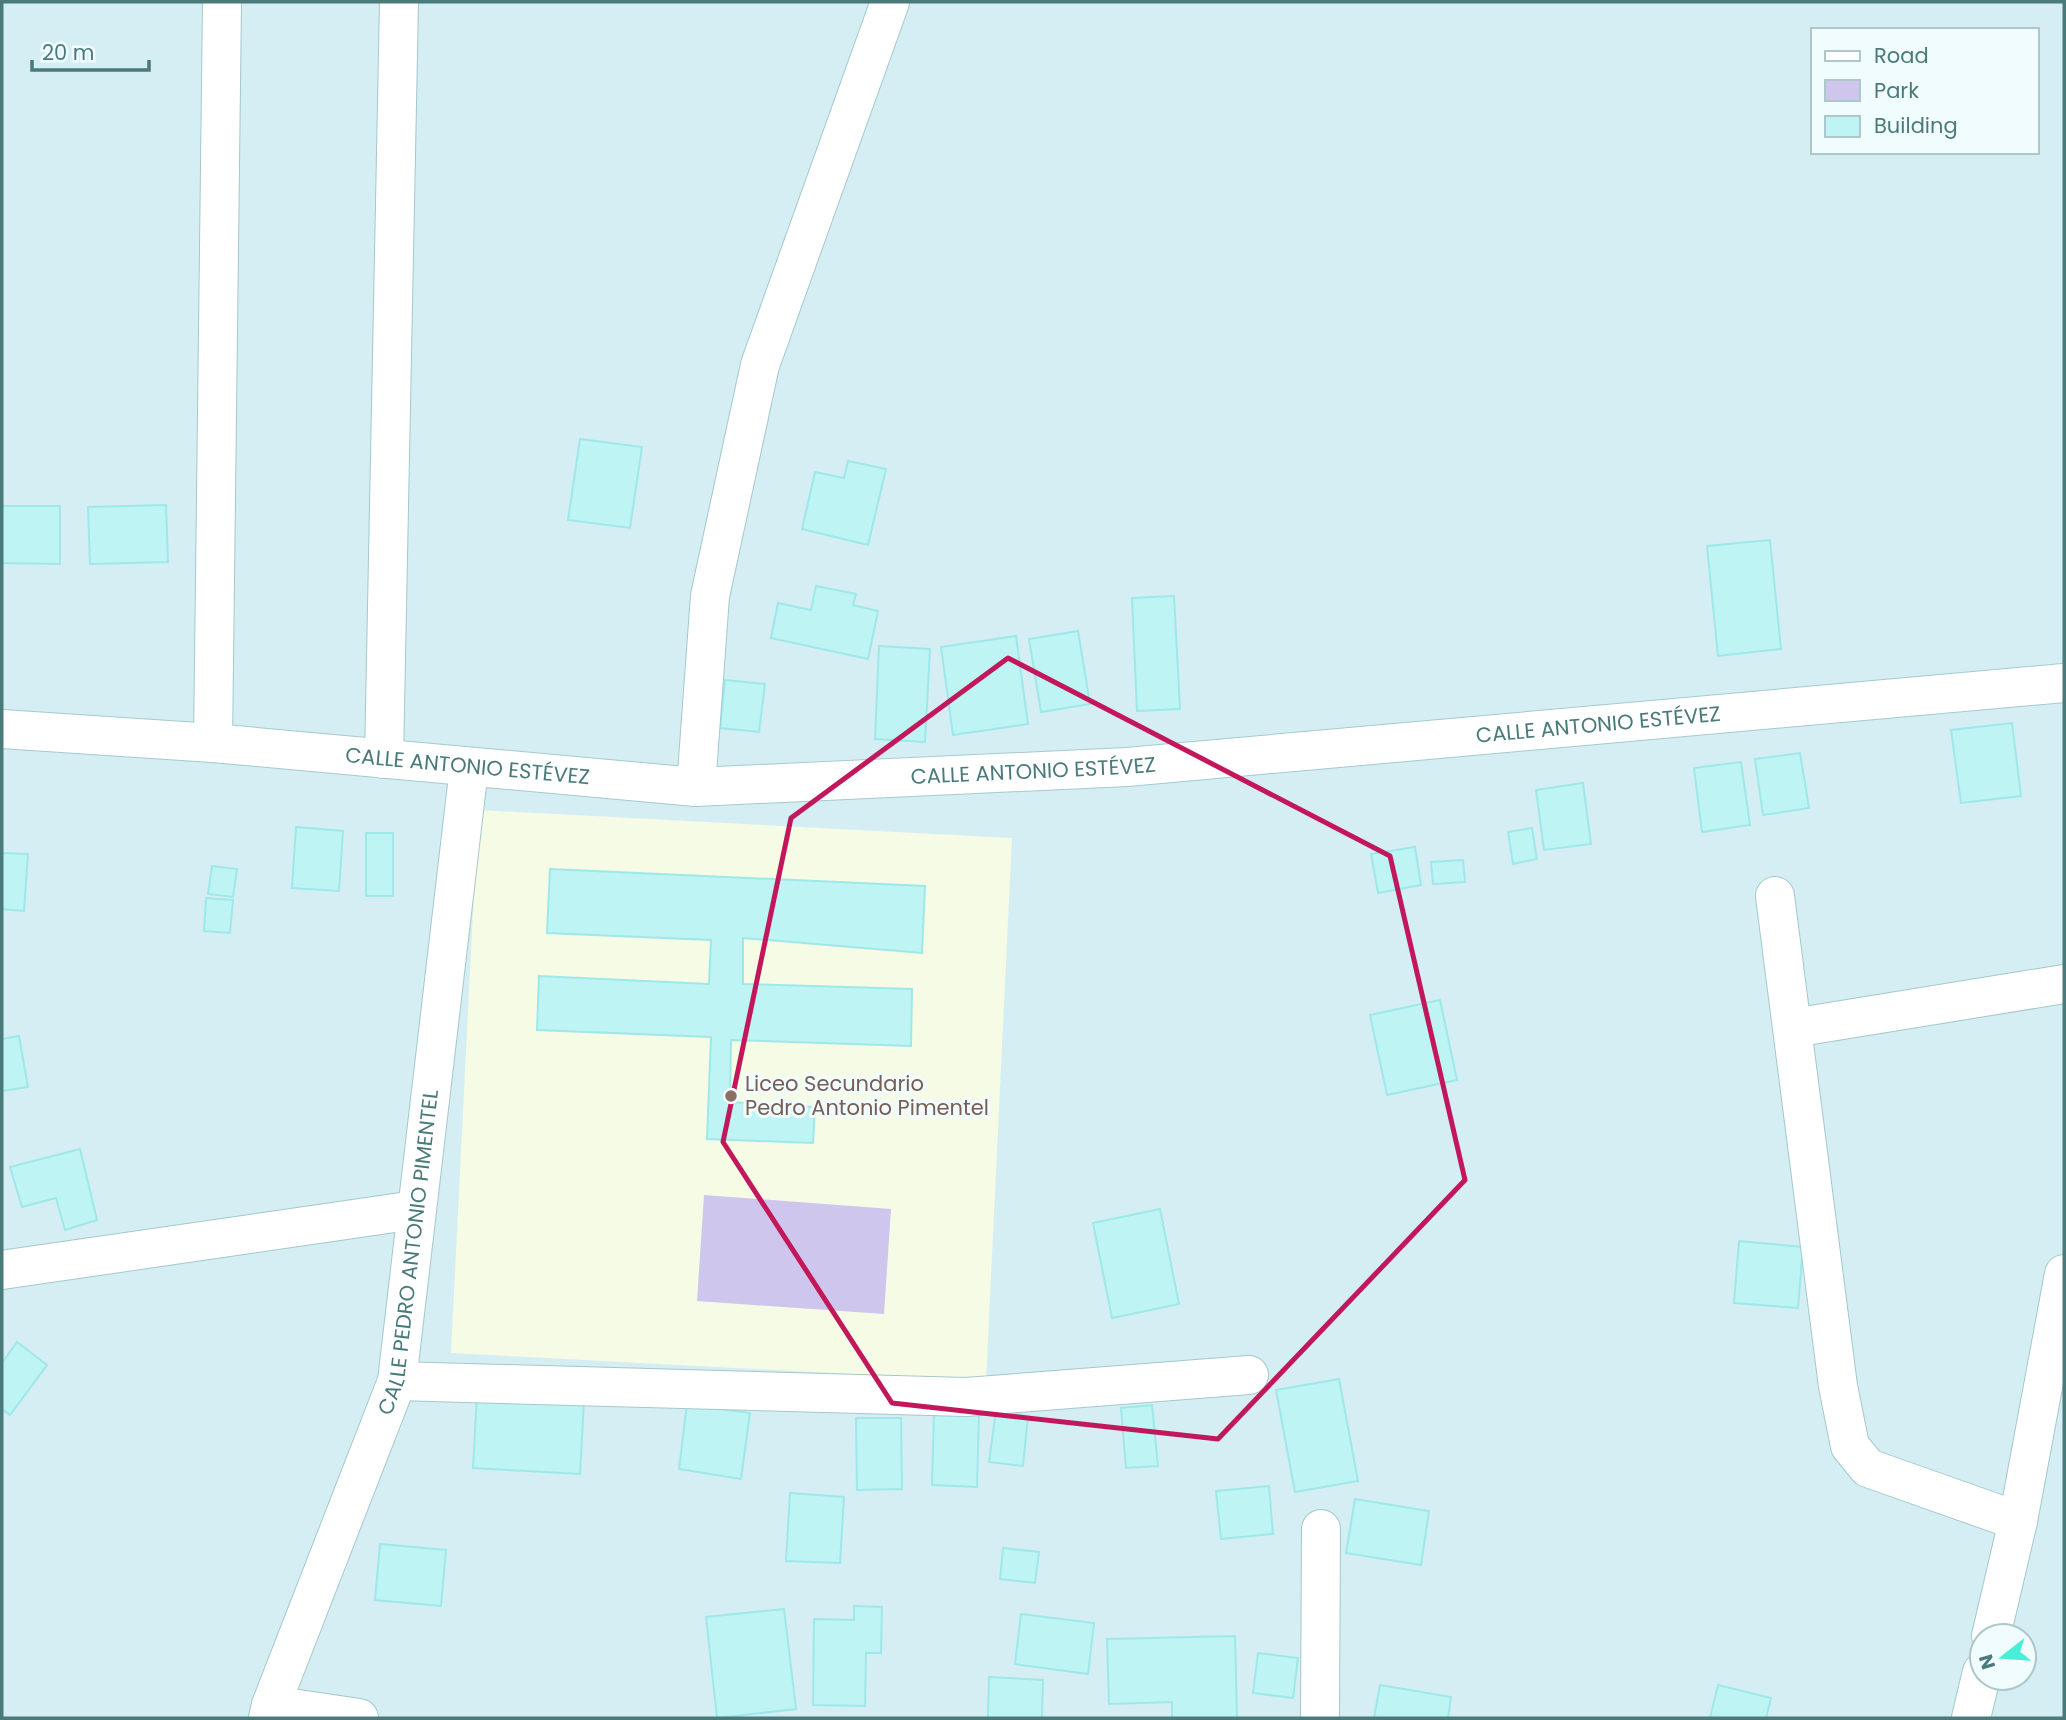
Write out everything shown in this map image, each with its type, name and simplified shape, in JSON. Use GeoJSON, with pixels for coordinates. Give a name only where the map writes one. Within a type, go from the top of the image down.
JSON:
{"type":"FeatureCollection","features":[{"type":"Feature","properties":{"kind":"street"},"geometry":{"type":"LineString","coordinates":[[213,743],[222,2]]}},
{"type":"Feature","properties":{"kind":"street"},"geometry":{"type":"LineString","coordinates":[[384,759],[399,2]]}},
{"type":"Feature","properties":{"kind":"street"},"geometry":{"type":"LineString","coordinates":[[696,787],[710,596],[760,365],[890,2]]}},
{"type":"Feature","properties":{"kind":"street","name":"CALLE ANTONIO ESTÉVEZ"},"geometry":{"type":"LineString","coordinates":[[2,729],[213,743],[696,787],[1126,767],[2064,682]]}},
{"type":"Feature","properties":{"kind":"street","name":"CALLE PEDRO ANTONIO PIMENTEL"},"geometry":{"type":"LineString","coordinates":[[270,1712],[397,1381],[469,768]]}},
{"type":"Feature","properties":{"kind":"street"},"geometry":{"type":"LineString","coordinates":[[1775,896],[1838,1386],[1850,1446],[1868,1468],[2018,1521]]}},
{"type":"Feature","properties":{"kind":"street"},"geometry":{"type":"LineString","coordinates":[[1793,1028],[2064,984]]}},
{"type":"Feature","properties":{"kind":"street"},"geometry":{"type":"LineString","coordinates":[[2,1270],[415,1210]]}},
{"type":"Feature","properties":{"kind":"street"},"geometry":{"type":"LineString","coordinates":[[1994,1622],[2018,1521],[2064,1274]]}},
{"type":"Feature","properties":{"kind":"street"},"geometry":{"type":"LineString","coordinates":[[397,1381],[966,1397],[1248,1375]]}},
{"type":"Feature","properties":{"kind":"street"},"geometry":{"type":"LineString","coordinates":[[1320,1718],[1321,1529]]}},
{"type":"Feature","properties":{"kind":"street"},"geometry":{"type":"LineString","coordinates":[[1971,1718],[1977,1692]]}},
{"type":"Feature","properties":{"kind":"street"},"geometry":{"type":"LineString","coordinates":[[270,1712],[359,1718]]}},
{"type":"Feature","properties":{"kind":"highlighted area"},"geometry":{"type":"Polygon","coordinates":[[[1008,658],[1390,856],[1465,1180],[1218,1439],[892,1403],[723,1142],[791,818],[1008,658]]]}},
{"type":"Feature","properties":{"kind":"shaded area"},"geometry":{"type":"Polygon","coordinates":[[[2,2],[2064,2],[2064,1718],[2,1718],[2,2]]]}},
{"type":"Feature","properties":{"kind":"shaded area","name":"Liceo Secundario Pedro Antonio Pimentel"},"geometry":{"type":"Polygon","coordinates":[[[478,810],[1012,838],[986,1381],[451,1353],[478,810]]]}},
{"type":"Feature","properties":{"kind":"green space"},"geometry":{"type":"Polygon","coordinates":[[[704,1195],[891,1209],[884,1314],[697,1301],[704,1195]]]}},
{"type":"Feature","properties":{"kind":"building"},"geometry":{"type":"Polygon","coordinates":[[[580,439],[642,447],[630,528],[568,520],[580,439]]]}},
{"type":"Feature","properties":{"kind":"building"},"geometry":{"type":"Polygon","coordinates":[[[848,461],[886,469],[868,545],[802,529],[815,472],[844,478],[848,461]]]}},
{"type":"Feature","properties":{"kind":"building"},"geometry":{"type":"Polygon","coordinates":[[[166,505],[168,562],[90,564],[88,507],[166,505]]]}},
{"type":"Feature","properties":{"kind":"building"},"geometry":{"type":"Polygon","coordinates":[[[2,506],[60,506],[60,564],[2,563],[2,506]]]}},
{"type":"Feature","properties":{"kind":"building"},"geometry":{"type":"Polygon","coordinates":[[[1770,540],[1781,649],[1718,656],[1707,546],[1770,540]]]}},
{"type":"Feature","properties":{"kind":"building"},"geometry":{"type":"Polygon","coordinates":[[[816,586],[856,594],[853,605],[878,611],[868,659],[771,638],[778,603],[811,610],[816,586]]]}},
{"type":"Feature","properties":{"kind":"building"},"geometry":{"type":"Polygon","coordinates":[[[1174,596],[1180,709],[1137,711],[1132,598],[1174,596]]]}},
{"type":"Feature","properties":{"kind":"building"},"geometry":{"type":"Polygon","coordinates":[[[1078,631],[1090,704],[1041,712],[1029,639],[1078,631]]]}},
{"type":"Feature","properties":{"kind":"building"},"geometry":{"type":"Polygon","coordinates":[[[1016,636],[1028,724],[953,735],[941,647],[1016,636]]]}},
{"type":"Feature","properties":{"kind":"building"},"geometry":{"type":"Polygon","coordinates":[[[879,646],[930,649],[925,742],[875,739],[879,646]]]}},
{"type":"Feature","properties":{"kind":"building"},"geometry":{"type":"Polygon","coordinates":[[[725,680],[765,684],[759,732],[720,728],[725,680]]]}},
{"type":"Feature","properties":{"kind":"building"},"geometry":{"type":"Polygon","coordinates":[[[2012,723],[2021,796],[1961,803],[1951,730],[2012,723]]]}},
{"type":"Feature","properties":{"kind":"building"},"geometry":{"type":"Polygon","coordinates":[[[1800,753],[1809,808],[1763,815],[1755,759],[1800,753]]]}},
{"type":"Feature","properties":{"kind":"building"},"geometry":{"type":"Polygon","coordinates":[[[1741,762],[1750,825],[1702,832],[1694,768],[1741,762]]]}},
{"type":"Feature","properties":{"kind":"building"},"geometry":{"type":"Polygon","coordinates":[[[1583,783],[1591,844],[1544,850],[1536,790],[1583,783]]]}},
{"type":"Feature","properties":{"kind":"building"},"geometry":{"type":"Polygon","coordinates":[[[296,827],[343,831],[339,891],[292,888],[296,827]]]}},
{"type":"Feature","properties":{"kind":"building"},"geometry":{"type":"Polygon","coordinates":[[[1532,828],[1537,859],[1513,864],[1508,832],[1532,828]]]}},
{"type":"Feature","properties":{"kind":"building"},"geometry":{"type":"Polygon","coordinates":[[[366,833],[393,833],[393,896],[366,896],[366,833]]]}},
{"type":"Feature","properties":{"kind":"building"},"geometry":{"type":"Polygon","coordinates":[[[1415,847],[1421,885],[1378,893],[1371,854],[1415,847]]]}},
{"type":"Feature","properties":{"kind":"building"},"geometry":{"type":"Polygon","coordinates":[[[2,853],[28,854],[24,911],[2,909],[2,853]]]}},
{"type":"Feature","properties":{"kind":"building"},"geometry":{"type":"Polygon","coordinates":[[[1463,860],[1465,882],[1433,884],[1431,862],[1463,860]]]}},
{"type":"Feature","properties":{"kind":"building"},"geometry":{"type":"Polygon","coordinates":[[[212,866],[237,869],[233,897],[208,894],[212,866]]]}},
{"type":"Feature","properties":{"kind":"building"},"geometry":{"type":"Polygon","coordinates":[[[550,869],[925,886],[922,953],[743,938],[743,984],[912,989],[911,1046],[731,1040],[730,1102],[815,1107],[813,1143],[707,1139],[711,1037],[537,1030],[539,976],[709,984],[711,940],[547,933],[550,869]]]}},
{"type":"Feature","properties":{"kind":"building"},"geometry":{"type":"Polygon","coordinates":[[[206,898],[233,900],[230,933],[204,931],[206,898]]]}},
{"type":"Feature","properties":{"kind":"building"},"geometry":{"type":"Polygon","coordinates":[[[1440,1000],[1457,1080],[1387,1095],[1370,1015],[1440,1000]]]}},
{"type":"Feature","properties":{"kind":"building"},"geometry":{"type":"Polygon","coordinates":[[[19,1036],[28,1087],[2,1091],[2,1039],[19,1036]]]}},
{"type":"Feature","properties":{"kind":"building"},"geometry":{"type":"Polygon","coordinates":[[[80,1149],[97,1220],[65,1230],[56,1198],[22,1207],[10,1167],[80,1149]]]}},
{"type":"Feature","properties":{"kind":"building"},"geometry":{"type":"Polygon","coordinates":[[[1160,1209],[1179,1304],[1112,1318],[1093,1223],[1160,1209]]]}},
{"type":"Feature","properties":{"kind":"building"},"geometry":{"type":"Polygon","coordinates":[[[1739,1241],[1803,1247],[1798,1308],[1734,1303],[1739,1241]]]}},
{"type":"Feature","properties":{"kind":"building"},"geometry":{"type":"Polygon","coordinates":[[[17,1342],[47,1365],[10,1415],[2,1409],[2,1363],[17,1342]]]}},
{"type":"Feature","properties":{"kind":"building"},"geometry":{"type":"Polygon","coordinates":[[[1339,1379],[1358,1481],[1295,1492],[1276,1390],[1339,1379]]]}},
{"type":"Feature","properties":{"kind":"building"},"geometry":{"type":"Polygon","coordinates":[[[477,1394],[584,1400],[580,1474],[473,1468],[477,1394]]]}},
{"type":"Feature","properties":{"kind":"building"},"geometry":{"type":"Polygon","coordinates":[[[687,1404],[750,1413],[741,1479],[679,1469],[687,1404]]]}},
{"type":"Feature","properties":{"kind":"building"},"geometry":{"type":"Polygon","coordinates":[[[1152,1405],[1158,1466],[1126,1468],[1121,1408],[1152,1405]]]}},
{"type":"Feature","properties":{"kind":"building"},"geometry":{"type":"Polygon","coordinates":[[[996,1411],[1028,1416],[1023,1466],[989,1462],[996,1411]]]}},
{"type":"Feature","properties":{"kind":"building"},"geometry":{"type":"Polygon","coordinates":[[[934,1413],[979,1415],[977,1487],[932,1485],[934,1413]]]}},
{"type":"Feature","properties":{"kind":"building"},"geometry":{"type":"Polygon","coordinates":[[[856,1418],[901,1418],[902,1489],[857,1490],[856,1418]]]}},
{"type":"Feature","properties":{"kind":"building"},"geometry":{"type":"Polygon","coordinates":[[[1269,1486],[1273,1534],[1221,1539],[1216,1491],[1269,1486]]]}},
{"type":"Feature","properties":{"kind":"building"},"geometry":{"type":"Polygon","coordinates":[[[790,1493],[844,1497],[840,1563],[786,1561],[790,1493]]]}},
{"type":"Feature","properties":{"kind":"building"},"geometry":{"type":"Polygon","coordinates":[[[1355,1499],[1429,1511],[1421,1565],[1346,1553],[1355,1499]]]}},
{"type":"Feature","properties":{"kind":"building"},"geometry":{"type":"Polygon","coordinates":[[[380,1544],[446,1550],[441,1606],[375,1600],[380,1544]]]}},
{"type":"Feature","properties":{"kind":"building"},"geometry":{"type":"Polygon","coordinates":[[[1003,1548],[1039,1552],[1035,1583],[1000,1579],[1003,1548]]]}},
{"type":"Feature","properties":{"kind":"building"},"geometry":{"type":"Polygon","coordinates":[[[854,1606],[882,1607],[881,1653],[866,1653],[865,1706],[813,1705],[814,1619],[854,1620],[854,1606]]]}},
{"type":"Feature","properties":{"kind":"building"},"geometry":{"type":"Polygon","coordinates":[[[784,1609],[796,1709],[717,1718],[706,1617],[784,1609]]]}},
{"type":"Feature","properties":{"kind":"building"},"geometry":{"type":"Polygon","coordinates":[[[1021,1614],[1094,1623],[1088,1674],[1015,1664],[1021,1614]]]}},
{"type":"Feature","properties":{"kind":"building"},"geometry":{"type":"Polygon","coordinates":[[[1235,1636],[1237,1718],[1172,1718],[1172,1702],[1109,1704],[1107,1639],[1235,1636]]]}},
{"type":"Feature","properties":{"kind":"building"},"geometry":{"type":"Polygon","coordinates":[[[1258,1653],[1298,1658],[1293,1698],[1253,1693],[1258,1653]]]}},
{"type":"Feature","properties":{"kind":"building"},"geometry":{"type":"Polygon","coordinates":[[[989,1677],[1043,1680],[1042,1718],[988,1718],[989,1677]]]}},
{"type":"Feature","properties":{"kind":"building"},"geometry":{"type":"Polygon","coordinates":[[[1380,1685],[1451,1697],[1448,1718],[1374,1718],[1380,1685]]]}},
{"type":"Feature","properties":{"kind":"building"},"geometry":{"type":"Polygon","coordinates":[[[1718,1685],[1771,1698],[1766,1718],[1710,1718],[1718,1685]]]}},
{"type":"Feature","properties":{"kind":"place","name":"Liceo Secundario Pedro Antonio Pimentel"},"geometry":{"type":"Point","coordinates":[731,1096]}}]}
